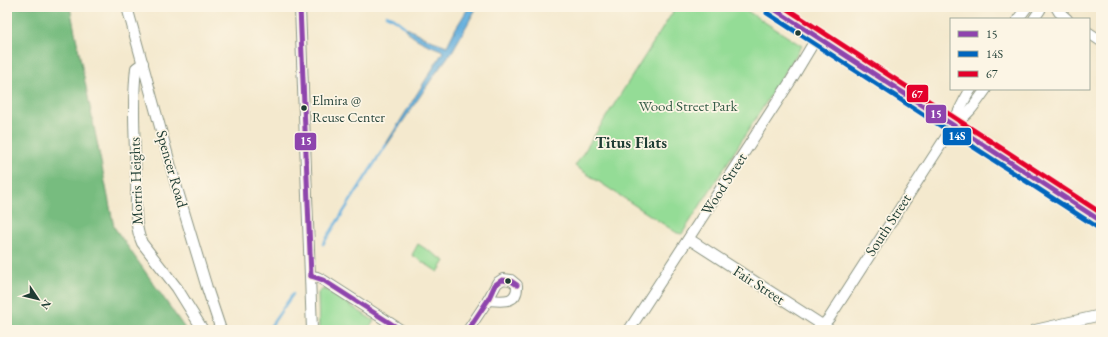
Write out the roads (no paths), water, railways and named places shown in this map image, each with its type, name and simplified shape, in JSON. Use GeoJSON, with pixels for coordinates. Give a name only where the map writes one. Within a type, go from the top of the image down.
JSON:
{"type":"FeatureCollection","features":[{"type":"Feature","properties":{"kind":"highway"},"geometry":{"type":"LineString","coordinates":[[771,7],[1101,221]]}},
{"type":"Feature","properties":{"kind":"street","name":"Spencer Road"},"geometry":{"type":"LineString","coordinates":[[127,7],[176,185],[221,330]]}},
{"type":"Feature","properties":{"kind":"street"},"geometry":{"type":"LineString","coordinates":[[300,7],[312,330]]}},
{"type":"Feature","properties":{"kind":"street"},"geometry":{"type":"LineString","coordinates":[[1019,18],[1027,7]]}},
{"type":"Feature","properties":{"kind":"street"},"geometry":{"type":"LineString","coordinates":[[1035,18],[1041,7]]}},
{"type":"Feature","properties":{"kind":"street"},"geometry":{"type":"LineString","coordinates":[[1056,7],[1066,18]]}},
{"type":"Feature","properties":{"kind":"street"},"geometry":{"type":"LineString","coordinates":[[1090,35],[1101,41]]}},
{"type":"Feature","properties":{"kind":"street","name":"Wood Street"},"geometry":{"type":"LineString","coordinates":[[629,330],[790,82],[817,37]]}},
{"type":"Feature","properties":{"kind":"street","name":"Morris Heights"},"geometry":{"type":"LineString","coordinates":[[143,63],[136,68],[135,80],[134,127],[137,180],[136,214],[139,235],[142,243],[177,288],[203,330]]}},
{"type":"Feature","properties":{"kind":"street"},"geometry":{"type":"LineString","coordinates":[[953,125],[962,103],[970,90]]}},
{"type":"Feature","properties":{"kind":"street"},"geometry":{"type":"LineString","coordinates":[[953,125],[972,110],[985,90]]}},
{"type":"Feature","properties":{"kind":"street","name":"South Street"},"geometry":{"type":"LineString","coordinates":[[823,328],[953,125]]}},
{"type":"Feature","properties":{"kind":"street","name":"Fair Street"},"geometry":{"type":"LineString","coordinates":[[689,239],[823,328]]}},
{"type":"Feature","properties":{"kind":"street"},"geometry":{"type":"LineString","coordinates":[[311,276],[323,280],[401,330]]}},
{"type":"Feature","properties":{"kind":"street"},"geometry":{"type":"LineString","coordinates":[[468,330],[488,300]]}},
{"type":"Feature","properties":{"kind":"street"},"geometry":{"type":"LineString","coordinates":[[1035,330],[1101,315]]}},
{"type":"Feature","properties":{"kind":"water"},"geometry":{"type":"Polygon","coordinates":[[[469,7],[477,7],[453,50],[385,148],[384,147],[443,52],[414,38],[403,26],[430,40],[447,46],[469,7]]]}},
{"type":"Feature","properties":{"kind":"waterway"},"geometry":{"type":"LineString","coordinates":[[386,15],[393,18],[405,27]]}},
{"type":"Feature","properties":{"kind":"waterway"},"geometry":{"type":"LineString","coordinates":[[323,244],[386,145]]}},
{"type":"Feature","properties":{"kind":"waterway"},"geometry":{"type":"LineString","coordinates":[[268,330],[293,294]]}},
{"type":"Feature","properties":{"kind":"place","name":"Elmira @ Reuse Center"},"geometry":{"type":"Point","coordinates":[304,108]}},
{"type":"Feature","properties":{"kind":"district","name":"Titus Flats"},"geometry":{"type":"Point","coordinates":[631,142]}},
{"type":"Feature","properties":{"kind":"park label","name":"Wood Street Park"},"geometry":{"type":"Point","coordinates":[688,106]}}]}
